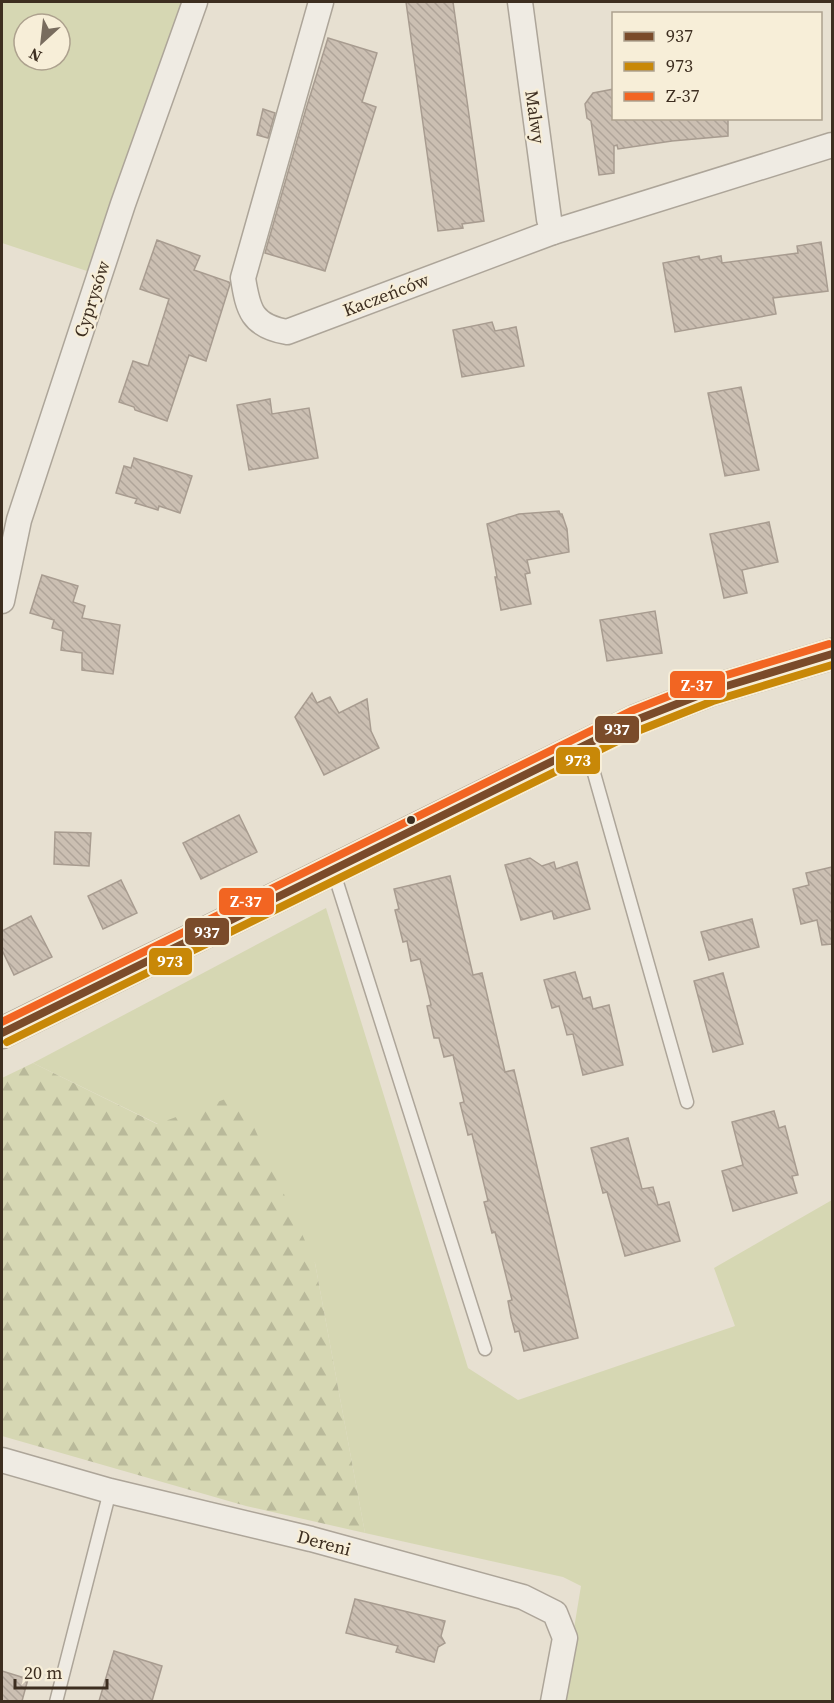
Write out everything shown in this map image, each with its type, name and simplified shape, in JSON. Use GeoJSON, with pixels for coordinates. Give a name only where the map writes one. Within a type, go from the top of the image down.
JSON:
{"type":"FeatureCollection","features":[{"type":"Feature","properties":{"kind":"street","name":"Cyprysów"},"geometry":{"type":"LineString","coordinates":[[2,601],[23,508],[123,204],[195,2]]}},
{"type":"Feature","properties":{"kind":"street","name":"Kaczeńców"},"geometry":{"type":"LineString","coordinates":[[321,2],[243,278],[246,297],[256,319],[273,330],[286,332],[553,232],[832,145]]}},
{"type":"Feature","properties":{"kind":"street","name":"Malwy"},"geometry":{"type":"LineString","coordinates":[[520,2],[549,219],[553,232]]}},
{"type":"Feature","properties":{"kind":"street"},"geometry":{"type":"LineString","coordinates":[[2,1032],[636,720],[711,691],[832,654]]}},
{"type":"Feature","properties":{"kind":"street","name":"Dereni"},"geometry":{"type":"LineString","coordinates":[[2,1460],[110,1491],[311,1539],[523,1597],[555,1613],[566,1638],[553,1701]]}},
{"type":"Feature","properties":{"kind":"lane"},"geometry":{"type":"LineString","coordinates":[[586,744],[687,1102]]}},
{"type":"Feature","properties":{"kind":"lane"},"geometry":{"type":"LineString","coordinates":[[333,869],[484,1349]]}},
{"type":"Feature","properties":{"kind":"lane"},"geometry":{"type":"LineString","coordinates":[[56,1701],[110,1491]]}},
{"type":"Feature","properties":{"kind":"green space"},"geometry":{"type":"Polygon","coordinates":[[[2,2],[184,2],[93,273],[2,243],[2,2]]]}},
{"type":"Feature","properties":{"kind":"green space"},"geometry":{"type":"Polygon","coordinates":[[[326,908],[468,1368],[518,1400],[735,1326],[714,1268],[832,1200],[832,1701],[562,1701],[581,1586],[563,1577],[365,1533],[315,1263],[158,1124],[33,1063],[326,908]]]}},
{"type":"Feature","properties":{"kind":"green space"},"geometry":{"type":"Polygon","coordinates":[[[33,1063],[157,1124],[239,1094],[315,1263],[365,1533],[246,1506],[2,1436],[2,1078],[33,1063]]]}},
{"type":"Feature","properties":{"kind":"building"},"geometry":{"type":"Polygon","coordinates":[[[406,2],[453,2],[484,221],[462,224],[463,228],[438,231],[406,2]]]}},
{"type":"Feature","properties":{"kind":"building"},"geometry":{"type":"Polygon","coordinates":[[[328,38],[377,53],[362,102],[376,107],[325,271],[265,253],[328,38]]]}},
{"type":"Feature","properties":{"kind":"building"},"geometry":{"type":"Polygon","coordinates":[[[612,89],[612,120],[728,120],[728,136],[618,149],[617,145],[614,146],[614,173],[599,175],[591,121],[587,118],[585,104],[593,93],[612,89]]]}},
{"type":"Feature","properties":{"kind":"building"},"geometry":{"type":"Polygon","coordinates":[[[263,109],[275,113],[268,138],[257,135],[263,109]]]}},
{"type":"Feature","properties":{"kind":"building"},"geometry":{"type":"Polygon","coordinates":[[[157,240],[200,256],[194,270],[230,284],[206,361],[189,355],[167,421],[119,402],[133,361],[148,366],[169,299],[140,289],[157,240]]]}},
{"type":"Feature","properties":{"kind":"building"},"geometry":{"type":"Polygon","coordinates":[[[821,242],[828,291],[773,298],[776,314],[675,332],[663,263],[699,256],[700,260],[721,256],[722,263],[798,253],[797,246],[821,242]]]}},
{"type":"Feature","properties":{"kind":"building"},"geometry":{"type":"Polygon","coordinates":[[[492,322],[495,331],[516,327],[524,366],[462,377],[453,330],[492,322]]]}},
{"type":"Feature","properties":{"kind":"building"},"geometry":{"type":"Polygon","coordinates":[[[741,387],[759,470],[725,476],[708,393],[741,387]]]}},
{"type":"Feature","properties":{"kind":"building"},"geometry":{"type":"Polygon","coordinates":[[[270,399],[272,414],[309,408],[318,458],[249,470],[237,405],[270,399]]]}},
{"type":"Feature","properties":{"kind":"building"},"geometry":{"type":"Polygon","coordinates":[[[134,458],[192,476],[180,513],[159,506],[158,510],[135,503],[137,499],[116,493],[124,466],[131,468],[134,458]]]}},
{"type":"Feature","properties":{"kind":"building"},"geometry":{"type":"Polygon","coordinates":[[[559,511],[567,529],[569,552],[527,560],[530,573],[525,574],[531,604],[501,610],[487,524],[519,514],[559,511]]]}},
{"type":"Feature","properties":{"kind":"building"},"geometry":{"type":"Polygon","coordinates":[[[769,522],[778,562],[742,570],[747,593],[724,598],[710,534],[769,522]]]}},
{"type":"Feature","properties":{"kind":"building"},"geometry":{"type":"Polygon","coordinates":[[[42,575],[78,586],[73,602],[85,606],[82,618],[120,625],[113,674],[82,670],[82,653],[61,650],[63,631],[52,628],[54,620],[30,613],[42,575]]]}},
{"type":"Feature","properties":{"kind":"building"},"geometry":{"type":"Polygon","coordinates":[[[655,611],[662,653],[607,661],[600,620],[655,611]]]}},
{"type":"Feature","properties":{"kind":"building"},"geometry":{"type":"Polygon","coordinates":[[[312,693],[317,703],[330,697],[339,713],[367,699],[371,731],[379,748],[324,775],[295,717],[312,693]]]}},
{"type":"Feature","properties":{"kind":"building"},"geometry":{"type":"Polygon","coordinates":[[[239,815],[257,852],[201,879],[183,843],[239,815]]]}},
{"type":"Feature","properties":{"kind":"building"},"geometry":{"type":"Polygon","coordinates":[[[55,832],[91,833],[89,866],[54,864],[55,832]]]}},
{"type":"Feature","properties":{"kind":"building"},"geometry":{"type":"Polygon","coordinates":[[[530,858],[542,866],[554,862],[556,869],[577,862],[590,909],[554,919],[552,911],[521,920],[505,865],[530,858]]]}},
{"type":"Feature","properties":{"kind":"building"},"geometry":{"type":"Polygon","coordinates":[[[832,867],[832,944],[822,945],[817,920],[801,924],[793,889],[809,885],[806,873],[832,867]]]}},
{"type":"Feature","properties":{"kind":"building"},"geometry":{"type":"Polygon","coordinates":[[[450,876],[473,975],[482,973],[505,1072],[514,1070],[578,1338],[524,1351],[519,1331],[515,1332],[511,1317],[508,1301],[512,1300],[495,1232],[492,1233],[484,1202],[488,1201],[472,1134],[468,1135],[460,1103],[464,1102],[453,1055],[444,1057],[439,1038],[434,1038],[427,1006],[431,1005],[420,959],[411,961],[407,941],[403,942],[395,910],[399,909],[394,889],[450,876]]]}},
{"type":"Feature","properties":{"kind":"building"},"geometry":{"type":"Polygon","coordinates":[[[121,880],[137,913],[103,929],[88,896],[121,880]]]}},
{"type":"Feature","properties":{"kind":"building"},"geometry":{"type":"Polygon","coordinates":[[[31,916],[52,957],[14,975],[2,950],[2,931],[31,916]]]}},
{"type":"Feature","properties":{"kind":"building"},"geometry":{"type":"Polygon","coordinates":[[[752,919],[759,947],[709,960],[701,932],[752,919]]]}},
{"type":"Feature","properties":{"kind":"building"},"geometry":{"type":"Polygon","coordinates":[[[575,972],[583,999],[590,997],[593,1009],[609,1005],[623,1065],[583,1075],[573,1034],[567,1035],[559,1006],[552,1008],[544,980],[575,972]]]}},
{"type":"Feature","properties":{"kind":"building"},"geometry":{"type":"Polygon","coordinates":[[[723,973],[743,1044],[713,1052],[694,981],[723,973]]]}},
{"type":"Feature","properties":{"kind":"building"},"geometry":{"type":"Polygon","coordinates":[[[774,1111],[779,1128],[785,1126],[798,1175],[792,1176],[797,1193],[733,1211],[722,1171],[743,1165],[732,1122],[774,1111]]]}},
{"type":"Feature","properties":{"kind":"building"},"geometry":{"type":"Polygon","coordinates":[[[628,1138],[642,1189],[653,1187],[658,1205],[669,1202],[680,1241],[625,1256],[607,1192],[603,1193],[591,1148],[628,1138]]]}},
{"type":"Feature","properties":{"kind":"building"},"geometry":{"type":"Polygon","coordinates":[[[355,1599],[445,1621],[441,1636],[445,1643],[438,1647],[434,1662],[396,1652],[398,1646],[346,1633],[355,1599]]]}},
{"type":"Feature","properties":{"kind":"building"},"geometry":{"type":"Polygon","coordinates":[[[114,1651],[162,1666],[152,1701],[99,1701],[114,1651]]]}},
{"type":"Feature","properties":{"kind":"building"},"geometry":{"type":"Polygon","coordinates":[[[2,1671],[28,1679],[22,1701],[2,1701],[2,1671]]]}},
{"type":"Feature","properties":{"kind":"transit line","name":"Z-37"},"geometry":{"type":"LineString","coordinates":[[2,1022],[631,711],[707,681],[829,644]]}},
{"type":"Feature","properties":{"kind":"transit line","name":"937"},"geometry":{"type":"LineString","coordinates":[[2,1033],[636,720],[710,691],[832,654]]}},
{"type":"Feature","properties":{"kind":"transit line","name":"973"},"geometry":{"type":"LineString","coordinates":[[7,1042],[640,730],[713,701],[832,665]]}}]}
